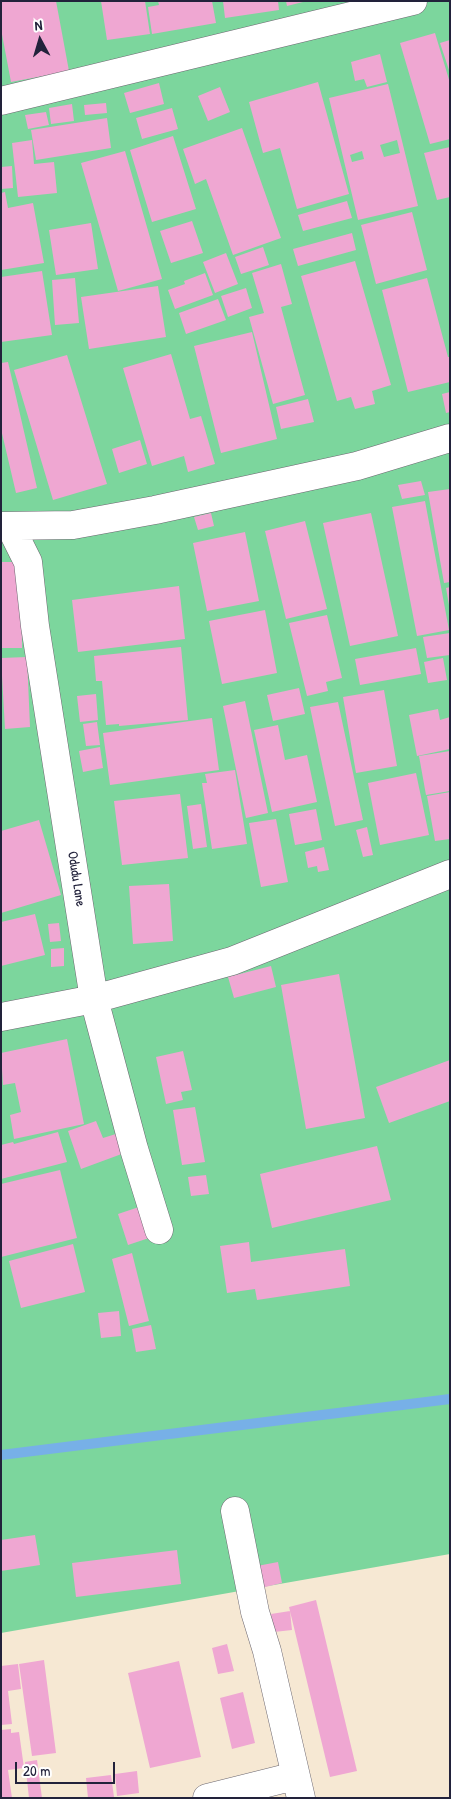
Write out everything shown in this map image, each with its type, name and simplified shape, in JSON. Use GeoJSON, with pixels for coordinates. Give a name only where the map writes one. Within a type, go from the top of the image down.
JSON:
{"type":"FeatureCollection","features":[{"type":"Feature","properties":{"kind":"street"},"geometry":{"type":"LineString","coordinates":[[1,100],[380,5],[413,1]]}},
{"type":"Feature","properties":{"kind":"street"},"geometry":{"type":"LineString","coordinates":[[6,526],[73,524],[154,510],[357,466],[450,438]]}},
{"type":"Feature","properties":{"kind":"street","name":"Odudu Lane"},"geometry":{"type":"LineString","coordinates":[[6,526],[28,562],[36,626],[94,999],[134,1149],[159,1230]]}},
{"type":"Feature","properties":{"kind":"street"},"geometry":{"type":"LineString","coordinates":[[1,1017],[94,999],[232,961],[450,874]]}},
{"type":"Feature","properties":{"kind":"street"},"geometry":{"type":"LineString","coordinates":[[207,1798],[298,1787],[267,1651],[255,1612],[235,1511]]}},
{"type":"Feature","properties":{"kind":"green space"},"geometry":{"type":"Polygon","coordinates":[[[1,1],[450,1],[450,1554],[1,1633],[1,1]]]}},
{"type":"Feature","properties":{"kind":"building"},"geometry":{"type":"Polygon","coordinates":[[[1,1],[56,1],[69,71],[11,82],[1,29],[1,1]]]}},
{"type":"Feature","properties":{"kind":"building"},"geometry":{"type":"Polygon","coordinates":[[[101,1],[145,1],[150,34],[107,40],[101,1]]]}},
{"type":"Feature","properties":{"kind":"building"},"geometry":{"type":"Polygon","coordinates":[[[158,1],[212,1],[216,23],[152,34],[148,7],[159,5],[158,1]]]}},
{"type":"Feature","properties":{"kind":"building"},"geometry":{"type":"Polygon","coordinates":[[[223,1],[278,1],[279,10],[225,18],[223,1]]]}},
{"type":"Feature","properties":{"kind":"building"},"geometry":{"type":"Polygon","coordinates":[[[286,1],[303,1],[303,2],[287,6],[286,1]]]}},
{"type":"Feature","properties":{"kind":"building"},"geometry":{"type":"Polygon","coordinates":[[[435,33],[450,83],[450,139],[430,144],[400,43],[435,33]]]}},
{"type":"Feature","properties":{"kind":"building"},"geometry":{"type":"Polygon","coordinates":[[[450,40],[450,70],[449,70],[440,43],[450,40]]]}},
{"type":"Feature","properties":{"kind":"building"},"geometry":{"type":"Polygon","coordinates":[[[380,54],[387,82],[367,87],[364,79],[355,81],[351,62],[380,54]]]}},
{"type":"Feature","properties":{"kind":"building"},"geometry":{"type":"Polygon","coordinates":[[[318,82],[349,194],[297,209],[280,148],[263,153],[249,102],[318,82]]]}},
{"type":"Feature","properties":{"kind":"building"},"geometry":{"type":"Polygon","coordinates":[[[159,83],[164,104],[130,113],[124,93],[159,83]]]}},
{"type":"Feature","properties":{"kind":"building"},"geometry":{"type":"Polygon","coordinates":[[[388,84],[418,206],[358,220],[329,98],[388,84]],[[397,140],[380,145],[384,157],[400,153],[397,140]],[[362,151],[350,155],[352,162],[364,159],[362,151]]]}},
{"type":"Feature","properties":{"kind":"building"},"geometry":{"type":"Polygon","coordinates":[[[220,87],[230,112],[208,121],[198,96],[220,87]]]}},
{"type":"Feature","properties":{"kind":"building"},"geometry":{"type":"Polygon","coordinates":[[[106,103],[107,113],[85,115],[84,105],[106,103]]]}},
{"type":"Feature","properties":{"kind":"building"},"geometry":{"type":"Polygon","coordinates":[[[72,104],[74,121],[51,124],[49,108],[72,104]]]}},
{"type":"Feature","properties":{"kind":"building"},"geometry":{"type":"Polygon","coordinates":[[[172,108],[178,129],[142,139],[136,118],[172,108]]]}},
{"type":"Feature","properties":{"kind":"building"},"geometry":{"type":"Polygon","coordinates":[[[46,112],[49,125],[28,129],[25,115],[46,112]]]}},
{"type":"Feature","properties":{"kind":"building"},"geometry":{"type":"Polygon","coordinates":[[[107,118],[111,148],[36,160],[31,130],[107,118]]]}},
{"type":"Feature","properties":{"kind":"building"},"geometry":{"type":"Polygon","coordinates":[[[242,128],[281,238],[233,255],[206,179],[195,184],[183,149],[242,128]]]}},
{"type":"Feature","properties":{"kind":"building"},"geometry":{"type":"Polygon","coordinates":[[[173,136],[196,209],[152,222],[130,150],[173,136]]]}},
{"type":"Feature","properties":{"kind":"building"},"geometry":{"type":"Polygon","coordinates":[[[32,140],[34,164],[54,162],[57,193],[18,197],[12,143],[32,140]]]}},
{"type":"Feature","properties":{"kind":"building"},"geometry":{"type":"Polygon","coordinates":[[[450,147],[450,197],[437,200],[424,153],[450,147]]]}},
{"type":"Feature","properties":{"kind":"building"},"geometry":{"type":"Polygon","coordinates":[[[125,151],[162,279],[118,291],[81,163],[125,151]]]}},
{"type":"Feature","properties":{"kind":"building"},"geometry":{"type":"Polygon","coordinates":[[[12,166],[13,188],[1,189],[1,167],[12,166]]]}},
{"type":"Feature","properties":{"kind":"building"},"geometry":{"type":"Polygon","coordinates":[[[5,192],[8,208],[33,203],[44,263],[1,270],[1,193],[5,192]]]}},
{"type":"Feature","properties":{"kind":"building"},"geometry":{"type":"Polygon","coordinates":[[[347,201],[352,218],[303,231],[298,215],[347,201]]]}},
{"type":"Feature","properties":{"kind":"building"},"geometry":{"type":"Polygon","coordinates":[[[412,212],[427,270],[376,284],[361,225],[412,212]]]}},
{"type":"Feature","properties":{"kind":"building"},"geometry":{"type":"Polygon","coordinates":[[[192,221],[203,253],[171,263],[160,231],[192,221]]]}},
{"type":"Feature","properties":{"kind":"building"},"geometry":{"type":"Polygon","coordinates":[[[91,223],[98,269],[56,275],[49,230],[91,223]]]}},
{"type":"Feature","properties":{"kind":"building"},"geometry":{"type":"Polygon","coordinates":[[[352,233],[356,250],[298,266],[293,249],[352,233]]]}},
{"type":"Feature","properties":{"kind":"building"},"geometry":{"type":"Polygon","coordinates":[[[263,247],[269,265],[241,274],[235,257],[263,247]]]}},
{"type":"Feature","properties":{"kind":"building"},"geometry":{"type":"Polygon","coordinates":[[[226,253],[238,284],[215,293],[203,262],[226,253]]]}},
{"type":"Feature","properties":{"kind":"building"},"geometry":{"type":"Polygon","coordinates":[[[355,261],[391,385],[372,391],[375,404],[355,409],[351,397],[337,401],[301,276],[355,261]]]}},
{"type":"Feature","properties":{"kind":"building"},"geometry":{"type":"Polygon","coordinates":[[[281,264],[292,304],[281,307],[305,395],[273,404],[249,317],[264,313],[252,273],[281,264]]]}},
{"type":"Feature","properties":{"kind":"building"},"geometry":{"type":"Polygon","coordinates":[[[42,271],[52,335],[1,342],[1,277],[42,271]]]}},
{"type":"Feature","properties":{"kind":"building"},"geometry":{"type":"Polygon","coordinates":[[[205,273],[213,295],[175,309],[168,290],[185,284],[184,281],[205,273]]]}},
{"type":"Feature","properties":{"kind":"building"},"geometry":{"type":"Polygon","coordinates":[[[75,278],[79,323],[55,325],[52,280],[75,278]]]}},
{"type":"Feature","properties":{"kind":"building"},"geometry":{"type":"Polygon","coordinates":[[[427,278],[448,357],[450,357],[450,382],[408,392],[382,290],[427,278]]]}},
{"type":"Feature","properties":{"kind":"building"},"geometry":{"type":"Polygon","coordinates":[[[158,286],[166,337],[89,349],[81,297],[158,286]]]}},
{"type":"Feature","properties":{"kind":"building"},"geometry":{"type":"Polygon","coordinates":[[[246,288],[252,308],[228,317],[221,296],[246,288]]]}},
{"type":"Feature","properties":{"kind":"building"},"geometry":{"type":"Polygon","coordinates":[[[218,299],[226,320],[186,334],[179,313],[218,299]]]}},
{"type":"Feature","properties":{"kind":"building"},"geometry":{"type":"Polygon","coordinates":[[[252,332],[277,439],[221,453],[194,346],[252,332]]]}},
{"type":"Feature","properties":{"kind":"building"},"geometry":{"type":"Polygon","coordinates":[[[171,354],[190,419],[201,416],[215,464],[188,472],[184,456],[152,466],[123,368],[171,354]]]}},
{"type":"Feature","properties":{"kind":"building"},"geometry":{"type":"Polygon","coordinates":[[[67,355],[107,484],[53,500],[14,370],[67,355]]]}},
{"type":"Feature","properties":{"kind":"building"},"geometry":{"type":"Polygon","coordinates":[[[8,362],[37,488],[16,493],[1,429],[1,363],[8,362]]]}},
{"type":"Feature","properties":{"kind":"building"},"geometry":{"type":"Polygon","coordinates":[[[450,392],[450,412],[446,413],[442,394],[450,392]]]}},
{"type":"Feature","properties":{"kind":"building"},"geometry":{"type":"Polygon","coordinates":[[[308,399],[314,422],[281,429],[276,407],[308,399]]]}},
{"type":"Feature","properties":{"kind":"building"},"geometry":{"type":"Polygon","coordinates":[[[140,440],[147,464],[119,473],[112,449],[140,440]]]}},
{"type":"Feature","properties":{"kind":"building"},"geometry":{"type":"Polygon","coordinates":[[[421,481],[425,495],[402,499],[398,485],[421,481]]]}},
{"type":"Feature","properties":{"kind":"building"},"geometry":{"type":"Polygon","coordinates":[[[450,489],[450,582],[444,583],[428,492],[450,489]]]}},
{"type":"Feature","properties":{"kind":"building"},"geometry":{"type":"Polygon","coordinates":[[[425,501],[449,630],[417,636],[392,507],[425,501]]]}},
{"type":"Feature","properties":{"kind":"building"},"geometry":{"type":"Polygon","coordinates":[[[211,513],[214,526],[198,530],[194,517],[211,513]]]}},
{"type":"Feature","properties":{"kind":"building"},"geometry":{"type":"Polygon","coordinates":[[[371,513],[398,636],[350,646],[323,523],[371,513]]]}},
{"type":"Feature","properties":{"kind":"building"},"geometry":{"type":"Polygon","coordinates":[[[305,521],[327,609],[286,619],[265,531],[305,521]]]}},
{"type":"Feature","properties":{"kind":"building"},"geometry":{"type":"Polygon","coordinates":[[[245,532],[259,601],[207,611],[193,543],[245,532]]]}},
{"type":"Feature","properties":{"kind":"building"},"geometry":{"type":"Polygon","coordinates":[[[1,562],[21,562],[22,648],[1,648],[1,562]]]}},
{"type":"Feature","properties":{"kind":"building"},"geometry":{"type":"Polygon","coordinates":[[[179,586],[185,639],[78,652],[72,600],[179,586]]]}},
{"type":"Feature","properties":{"kind":"building"},"geometry":{"type":"Polygon","coordinates":[[[450,587],[450,605],[449,605],[446,588],[450,587]]]}},
{"type":"Feature","properties":{"kind":"building"},"geometry":{"type":"Polygon","coordinates":[[[265,610],[277,673],[222,684],[209,621],[265,610]]]}},
{"type":"Feature","properties":{"kind":"building"},"geometry":{"type":"Polygon","coordinates":[[[327,615],[342,678],[326,682],[328,691],[307,696],[289,623],[327,615]]]}},
{"type":"Feature","properties":{"kind":"building"},"geometry":{"type":"Polygon","coordinates":[[[450,633],[450,655],[427,658],[423,637],[450,633]]]}},
{"type":"Feature","properties":{"kind":"building"},"geometry":{"type":"Polygon","coordinates":[[[181,647],[188,720],[119,726],[119,724],[106,725],[102,681],[96,681],[94,656],[181,647]]]}},
{"type":"Feature","properties":{"kind":"building"},"geometry":{"type":"Polygon","coordinates":[[[416,648],[421,674],[360,685],[355,659],[416,648]]]}},
{"type":"Feature","properties":{"kind":"building"},"geometry":{"type":"Polygon","coordinates":[[[27,657],[30,727],[5,729],[1,658],[27,657]]]}},
{"type":"Feature","properties":{"kind":"building"},"geometry":{"type":"Polygon","coordinates":[[[443,658],[447,680],[428,683],[424,662],[443,658]]]}},
{"type":"Feature","properties":{"kind":"building"},"geometry":{"type":"Polygon","coordinates":[[[299,688],[305,714],[273,721],[267,695],[299,688]]]}},
{"type":"Feature","properties":{"kind":"building"},"geometry":{"type":"Polygon","coordinates":[[[384,690],[397,766],[356,773],[343,697],[384,690]]]}},
{"type":"Feature","properties":{"kind":"building"},"geometry":{"type":"Polygon","coordinates":[[[96,694],[98,720],[80,722],[77,696],[96,694]]]}},
{"type":"Feature","properties":{"kind":"building"},"geometry":{"type":"Polygon","coordinates":[[[245,701],[268,813],[246,818],[223,706],[245,701]]]}},
{"type":"Feature","properties":{"kind":"building"},"geometry":{"type":"Polygon","coordinates":[[[338,702],[363,820],[335,826],[310,707],[338,702]]]}},
{"type":"Feature","properties":{"kind":"building"},"geometry":{"type":"Polygon","coordinates":[[[438,709],[440,720],[450,717],[450,749],[417,756],[409,715],[438,709]]]}},
{"type":"Feature","properties":{"kind":"building"},"geometry":{"type":"Polygon","coordinates":[[[212,718],[219,770],[110,785],[103,733],[212,718]]]}},
{"type":"Feature","properties":{"kind":"building"},"geometry":{"type":"Polygon","coordinates":[[[97,722],[100,745],[86,746],[83,724],[97,722]]]}},
{"type":"Feature","properties":{"kind":"building"},"geometry":{"type":"Polygon","coordinates":[[[278,725],[285,760],[307,755],[317,802],[272,812],[254,730],[278,725]]]}},
{"type":"Feature","properties":{"kind":"building"},"geometry":{"type":"Polygon","coordinates":[[[100,747],[103,768],[83,772],[79,751],[100,747]]]}},
{"type":"Feature","properties":{"kind":"building"},"geometry":{"type":"Polygon","coordinates":[[[450,751],[450,791],[426,795],[419,756],[450,751]]]}},
{"type":"Feature","properties":{"kind":"building"},"geometry":{"type":"Polygon","coordinates":[[[235,770],[247,844],[212,849],[202,783],[207,783],[205,774],[235,770]]]}},
{"type":"Feature","properties":{"kind":"building"},"geometry":{"type":"Polygon","coordinates":[[[416,773],[429,835],[380,845],[368,783],[416,773]]]}},
{"type":"Feature","properties":{"kind":"building"},"geometry":{"type":"Polygon","coordinates":[[[450,792],[450,839],[435,841],[427,796],[450,792]]]}},
{"type":"Feature","properties":{"kind":"building"},"geometry":{"type":"Polygon","coordinates":[[[180,794],[188,858],[122,865],[114,801],[180,794]]]}},
{"type":"Feature","properties":{"kind":"building"},"geometry":{"type":"Polygon","coordinates":[[[201,804],[207,847],[193,849],[187,806],[201,804]]]}},
{"type":"Feature","properties":{"kind":"building"},"geometry":{"type":"Polygon","coordinates":[[[316,809],[322,840],[295,845],[289,814],[316,809]]]}},
{"type":"Feature","properties":{"kind":"building"},"geometry":{"type":"Polygon","coordinates":[[[276,819],[288,882],[261,887],[249,823],[276,819]]]}},
{"type":"Feature","properties":{"kind":"building"},"geometry":{"type":"Polygon","coordinates":[[[39,820],[61,895],[1,913],[1,831],[39,820]]]}},
{"type":"Feature","properties":{"kind":"building"},"geometry":{"type":"Polygon","coordinates":[[[367,827],[373,855],[363,857],[356,830],[367,827]]]}},
{"type":"Feature","properties":{"kind":"building"},"geometry":{"type":"Polygon","coordinates":[[[324,847],[329,870],[318,872],[317,866],[308,868],[305,852],[324,847]]]}},
{"type":"Feature","properties":{"kind":"building"},"geometry":{"type":"Polygon","coordinates":[[[169,884],[173,941],[133,944],[129,886],[169,884]]]}},
{"type":"Feature","properties":{"kind":"building"},"geometry":{"type":"Polygon","coordinates":[[[35,914],[45,955],[1,966],[1,922],[35,914]]]}},
{"type":"Feature","properties":{"kind":"building"},"geometry":{"type":"Polygon","coordinates":[[[59,923],[61,941],[50,942],[48,924],[59,923]]]}},
{"type":"Feature","properties":{"kind":"building"},"geometry":{"type":"Polygon","coordinates":[[[64,948],[64,966],[51,967],[51,949],[64,948]]]}},
{"type":"Feature","properties":{"kind":"building"},"geometry":{"type":"Polygon","coordinates":[[[271,966],[276,987],[234,998],[228,977],[271,966]]]}},
{"type":"Feature","properties":{"kind":"building"},"geometry":{"type":"Polygon","coordinates":[[[339,974],[365,1118],[306,1129],[281,985],[339,974]]]}},
{"type":"Feature","properties":{"kind":"building"},"geometry":{"type":"Polygon","coordinates":[[[67,1039],[84,1124],[14,1139],[10,1115],[21,1112],[15,1083],[3,1085],[1,1053],[67,1039]]]}},
{"type":"Feature","properties":{"kind":"building"},"geometry":{"type":"Polygon","coordinates":[[[183,1051],[192,1090],[181,1092],[183,1100],[166,1104],[156,1057],[183,1051]]]}},
{"type":"Feature","properties":{"kind":"building"},"geometry":{"type":"Polygon","coordinates":[[[450,1060],[450,1101],[389,1123],[376,1087],[450,1060]]]}},
{"type":"Feature","properties":{"kind":"building"},"geometry":{"type":"Polygon","coordinates":[[[195,1107],[205,1162],[182,1165],[173,1110],[195,1107]]]}},
{"type":"Feature","properties":{"kind":"building"},"geometry":{"type":"Polygon","coordinates":[[[96,1121],[103,1138],[119,1133],[127,1152],[81,1169],[68,1131],[96,1121]]]}},
{"type":"Feature","properties":{"kind":"building"},"geometry":{"type":"Polygon","coordinates":[[[58,1132],[67,1162],[1,1179],[1,1145],[13,1142],[14,1144],[58,1132]]]}},
{"type":"Feature","properties":{"kind":"building"},"geometry":{"type":"Polygon","coordinates":[[[377,1146],[391,1200],[272,1228],[260,1174],[377,1146]]]}},
{"type":"Feature","properties":{"kind":"building"},"geometry":{"type":"Polygon","coordinates":[[[60,1170],[77,1238],[1,1257],[1,1184],[60,1170]]]}},
{"type":"Feature","properties":{"kind":"building"},"geometry":{"type":"Polygon","coordinates":[[[206,1175],[209,1194],[191,1196],[188,1177],[206,1175]]]}},
{"type":"Feature","properties":{"kind":"building"},"geometry":{"type":"Polygon","coordinates":[[[142,1206],[152,1237],[128,1245],[118,1214],[142,1206]]]}},
{"type":"Feature","properties":{"kind":"building"},"geometry":{"type":"Polygon","coordinates":[[[249,1242],[251,1262],[345,1249],[350,1286],[257,1300],[255,1289],[227,1293],[220,1246],[249,1242]]]}},
{"type":"Feature","properties":{"kind":"building"},"geometry":{"type":"Polygon","coordinates":[[[73,1244],[85,1292],[21,1308],[9,1261],[73,1244]]]}},
{"type":"Feature","properties":{"kind":"building"},"geometry":{"type":"Polygon","coordinates":[[[132,1253],[149,1321],[129,1326],[112,1259],[132,1253]]]}},
{"type":"Feature","properties":{"kind":"building"},"geometry":{"type":"Polygon","coordinates":[[[119,1311],[121,1336],[101,1338],[98,1313],[119,1311]]]}},
{"type":"Feature","properties":{"kind":"building"},"geometry":{"type":"Polygon","coordinates":[[[151,1325],[156,1349],[136,1352],[132,1329],[151,1325]]]}},
{"type":"Feature","properties":{"kind":"building"},"geometry":{"type":"Polygon","coordinates":[[[35,1535],[40,1565],[1,1571],[1,1540],[35,1535]]]}},
{"type":"Feature","properties":{"kind":"building"},"geometry":{"type":"Polygon","coordinates":[[[177,1550],[181,1584],[76,1597],[72,1563],[177,1550]]]}},
{"type":"Feature","properties":{"kind":"building"},"geometry":{"type":"Polygon","coordinates":[[[278,1562],[282,1583],[261,1588],[257,1566],[278,1562]]]}},
{"type":"Feature","properties":{"kind":"building"},"geometry":{"type":"Polygon","coordinates":[[[316,1600],[357,1771],[330,1777],[289,1607],[316,1600]]]}},
{"type":"Feature","properties":{"kind":"building"},"geometry":{"type":"Polygon","coordinates":[[[290,1611],[292,1630],[274,1632],[271,1614],[290,1611]]]}},
{"type":"Feature","properties":{"kind":"building"},"geometry":{"type":"Polygon","coordinates":[[[227,1644],[234,1671],[218,1674],[212,1648],[227,1644]]]}},
{"type":"Feature","properties":{"kind":"building"},"geometry":{"type":"Polygon","coordinates":[[[44,1660],[56,1753],[32,1756],[19,1664],[44,1660]]]}},
{"type":"Feature","properties":{"kind":"building"},"geometry":{"type":"Polygon","coordinates":[[[179,1661],[201,1757],[150,1768],[128,1673],[179,1661]]]}},
{"type":"Feature","properties":{"kind":"building"},"geometry":{"type":"Polygon","coordinates":[[[18,1664],[21,1689],[8,1691],[12,1724],[1,1725],[1,1666],[18,1664]]]}},
{"type":"Feature","properties":{"kind":"building"},"geometry":{"type":"Polygon","coordinates":[[[243,1692],[255,1743],[232,1749],[220,1698],[243,1692]]]}},
{"type":"Feature","properties":{"kind":"building"},"geometry":{"type":"Polygon","coordinates":[[[11,1729],[11,1733],[19,1732],[24,1768],[8,1770],[12,1798],[1,1798],[1,1730],[11,1729]]]}},
{"type":"Feature","properties":{"kind":"building"},"geometry":{"type":"Polygon","coordinates":[[[37,1760],[42,1798],[29,1798],[25,1762],[37,1760]]]}},
{"type":"Feature","properties":{"kind":"building"},"geometry":{"type":"Polygon","coordinates":[[[137,1771],[139,1793],[117,1796],[115,1774],[137,1771]]]}},
{"type":"Feature","properties":{"kind":"building"},"geometry":{"type":"Polygon","coordinates":[[[111,1775],[114,1797],[88,1798],[86,1778],[111,1775]]]}},
{"type":"Feature","properties":{"kind":"waterway"},"geometry":{"type":"LineString","coordinates":[[1,1455],[450,1399]]}}]}
